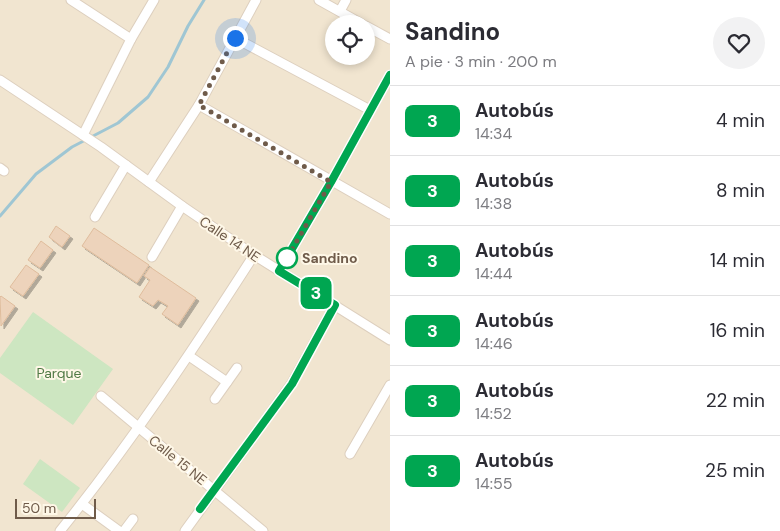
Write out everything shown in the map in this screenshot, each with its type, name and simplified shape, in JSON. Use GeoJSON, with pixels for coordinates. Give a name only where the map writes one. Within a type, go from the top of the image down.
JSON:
{"type":"FeatureCollection","features":[{"type":"Feature","properties":{"kind":"street"},"geometry":{"type":"LineString","coordinates":[[71,0],[131,39]]}},
{"type":"Feature","properties":{"kind":"street"},"geometry":{"type":"LineString","coordinates":[[84,136],[131,39],[154,0]]}},
{"type":"Feature","properties":{"kind":"street"},"geometry":{"type":"LineString","coordinates":[[149,182],[199,105],[256,0]]}},
{"type":"Feature","properties":{"kind":"street"},"geometry":{"type":"LineString","coordinates":[[319,0],[347,15]]}},
{"type":"Feature","properties":{"kind":"street"},"geometry":{"type":"LineString","coordinates":[[340,11],[346,0]]}},
{"type":"Feature","properties":{"kind":"street"},"geometry":{"type":"LineString","coordinates":[[375,31],[390,39]]}},
{"type":"Feature","properties":{"kind":"street"},"geometry":{"type":"LineString","coordinates":[[235,38],[370,110]]}},
{"type":"Feature","properties":{"kind":"street"},"geometry":{"type":"LineString","coordinates":[[279,271],[390,75]]}},
{"type":"Feature","properties":{"kind":"street","name":"Calle 14 NE"},"geometry":{"type":"LineString","coordinates":[[0,80],[101,147],[254,255],[390,340]]}},
{"type":"Feature","properties":{"kind":"street"},"geometry":{"type":"LineString","coordinates":[[199,105],[390,214]]}},
{"type":"Feature","properties":{"kind":"street"},"geometry":{"type":"LineString","coordinates":[[95,217],[126,165]]}},
{"type":"Feature","properties":{"kind":"street"},"geometry":{"type":"LineString","coordinates":[[152,257],[182,206]]}},
{"type":"Feature","properties":{"kind":"street"},"geometry":{"type":"LineString","coordinates":[[60,531],[82,504],[189,356],[254,255]]}},
{"type":"Feature","properties":{"kind":"street"},"geometry":{"type":"LineString","coordinates":[[186,531],[200,509],[292,384],[335,305]]}},
{"type":"Feature","properties":{"kind":"street"},"geometry":{"type":"LineString","coordinates":[[189,356],[227,382]]}},
{"type":"Feature","properties":{"kind":"street"},"geometry":{"type":"LineString","coordinates":[[215,400],[236,368]]}},
{"type":"Feature","properties":{"kind":"street"},"geometry":{"type":"LineString","coordinates":[[350,454],[390,385]]}},
{"type":"Feature","properties":{"kind":"street","name":"Calle 15 NE"},"geometry":{"type":"LineString","coordinates":[[101,396],[263,531]]}},
{"type":"Feature","properties":{"kind":"street"},"geometry":{"type":"LineString","coordinates":[[82,504],[119,531]]}},
{"type":"Feature","properties":{"kind":"street"},"geometry":{"type":"LineString","coordinates":[[124,531],[133,519]]}},
{"type":"Feature","properties":{"kind":"shaded area"},"geometry":{"type":"Polygon","coordinates":[[[0,0],[390,0],[390,531],[0,531],[0,0]]]}},
{"type":"Feature","properties":{"kind":"green space","name":"Parque"},"geometry":{"type":"Polygon","coordinates":[[[33,312],[113,369],[73,425],[0,373],[0,358],[33,312]]]}},
{"type":"Feature","properties":{"kind":"green space"},"geometry":{"type":"Polygon","coordinates":[[[40,459],[80,488],[62,512],[23,484],[40,459]]]}},
{"type":"Feature","properties":{"kind":"building"},"geometry":{"type":"Polygon","coordinates":[[[56,226],[70,236],[62,247],[49,237],[56,226]]]}},
{"type":"Feature","properties":{"kind":"building"},"geometry":{"type":"Polygon","coordinates":[[[94,228],[149,265],[137,283],[82,246],[94,228]]]}},
{"type":"Feature","properties":{"kind":"building"},"geometry":{"type":"Polygon","coordinates":[[[41,241],[53,250],[40,268],[28,260],[41,241]]]}},
{"type":"Feature","properties":{"kind":"building"},"geometry":{"type":"Polygon","coordinates":[[[26,265],[39,274],[23,296],[10,287],[26,265]]]}},
{"type":"Feature","properties":{"kind":"building"},"geometry":{"type":"Polygon","coordinates":[[[150,267],[196,298],[178,325],[162,314],[168,306],[158,300],[153,306],[139,297],[150,280],[144,276],[150,267]]]}},
{"type":"Feature","properties":{"kind":"building"},"geometry":{"type":"Polygon","coordinates":[[[0,297],[15,306],[1,326],[0,297]]]}},
{"type":"Feature","properties":{"kind":"waterway"},"geometry":{"type":"LineString","coordinates":[[0,216],[36,174],[72,147],[118,123],[148,97],[168,67],[188,26],[204,0]]}},
{"type":"Feature","properties":{"kind":"bus line","name":"3"},"geometry":{"type":"LineString","coordinates":[[200,509],[292,384],[335,305],[279,271],[390,75]]}},
{"type":"Feature","properties":{"kind":"place","name":"Sandino"},"geometry":{"type":"Point","coordinates":[287,258]}},
{"type":"Feature","properties":{"kind":"route"},"geometry":{"type":"LineString","coordinates":[[235,38],[199,105],[331,182],[287,258]]}}]}
